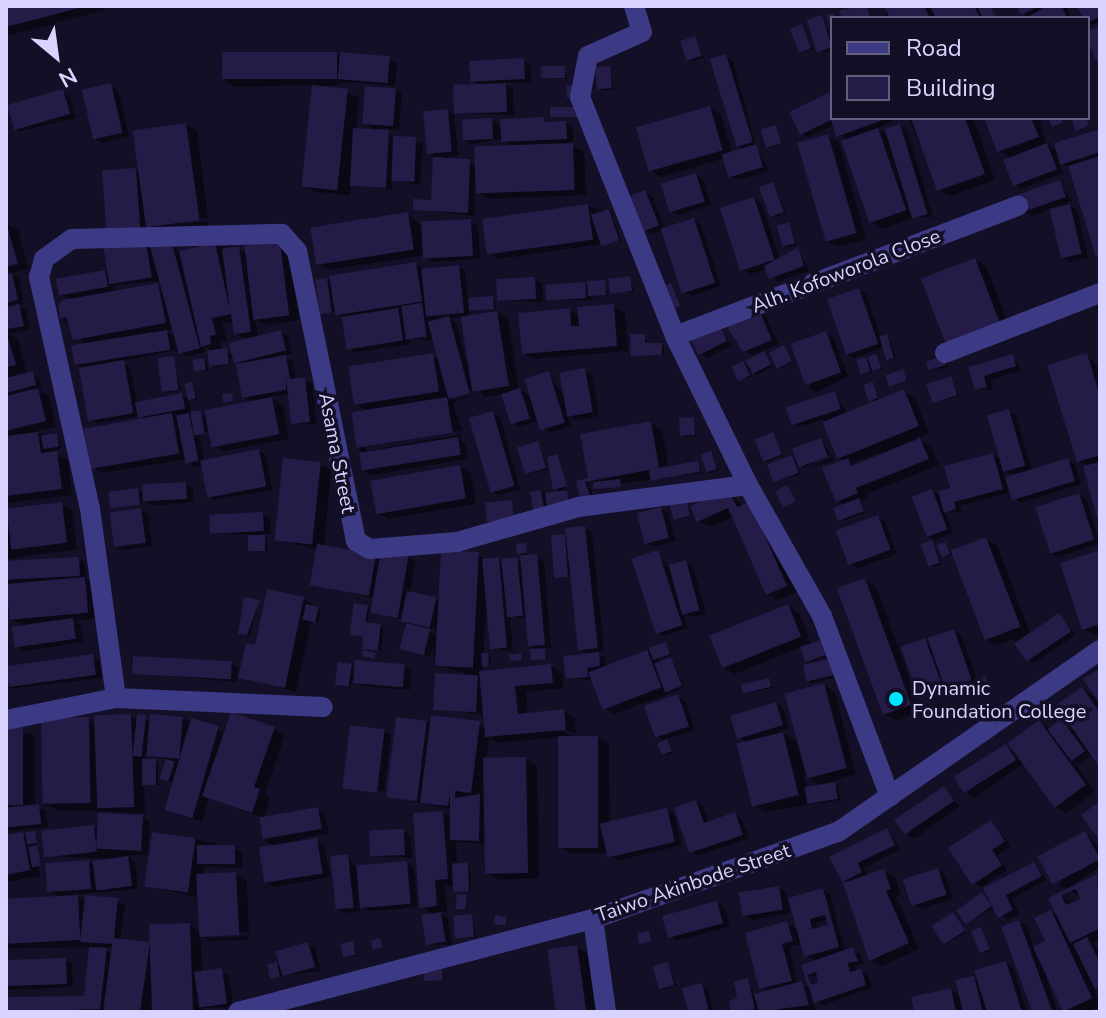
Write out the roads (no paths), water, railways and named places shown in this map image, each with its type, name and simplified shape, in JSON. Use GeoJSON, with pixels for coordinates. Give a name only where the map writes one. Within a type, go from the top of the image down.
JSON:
{"type":"FeatureCollection","features":[{"type":"Feature","properties":{"kind":"street"},"geometry":{"type":"LineString","coordinates":[[634,6],[642,32],[588,56],[580,97],[675,336],[748,485],[822,616],[890,797]]}},
{"type":"Feature","properties":{"kind":"street","name":"Alh. Kofoworola Close"},"geometry":{"type":"LineString","coordinates":[[675,336],[1018,206]]}},
{"type":"Feature","properties":{"kind":"street","name":"Asama Street"},"geometry":{"type":"LineString","coordinates":[[116,698],[90,509],[39,277],[44,259],[72,239],[282,234],[297,251],[356,541],[370,549],[457,542],[578,507],[748,485]]}},
{"type":"Feature","properties":{"kind":"street"},"geometry":{"type":"LineString","coordinates":[[945,353],[1100,293]]}},
{"type":"Feature","properties":{"kind":"street","name":"Taiwo Akinbode Street"},"geometry":{"type":"LineString","coordinates":[[238,1012],[593,919],[838,832],[1100,650]]}},
{"type":"Feature","properties":{"kind":"street"},"geometry":{"type":"LineString","coordinates":[[6,720],[116,698],[323,707]]}},
{"type":"Feature","properties":{"kind":"street"},"geometry":{"type":"LineString","coordinates":[[593,919],[606,1012]]}},
{"type":"Feature","properties":{"kind":"place","name":"Dynamic Foundation College"},"geometry":{"type":"Point","coordinates":[896,699]}}]}
